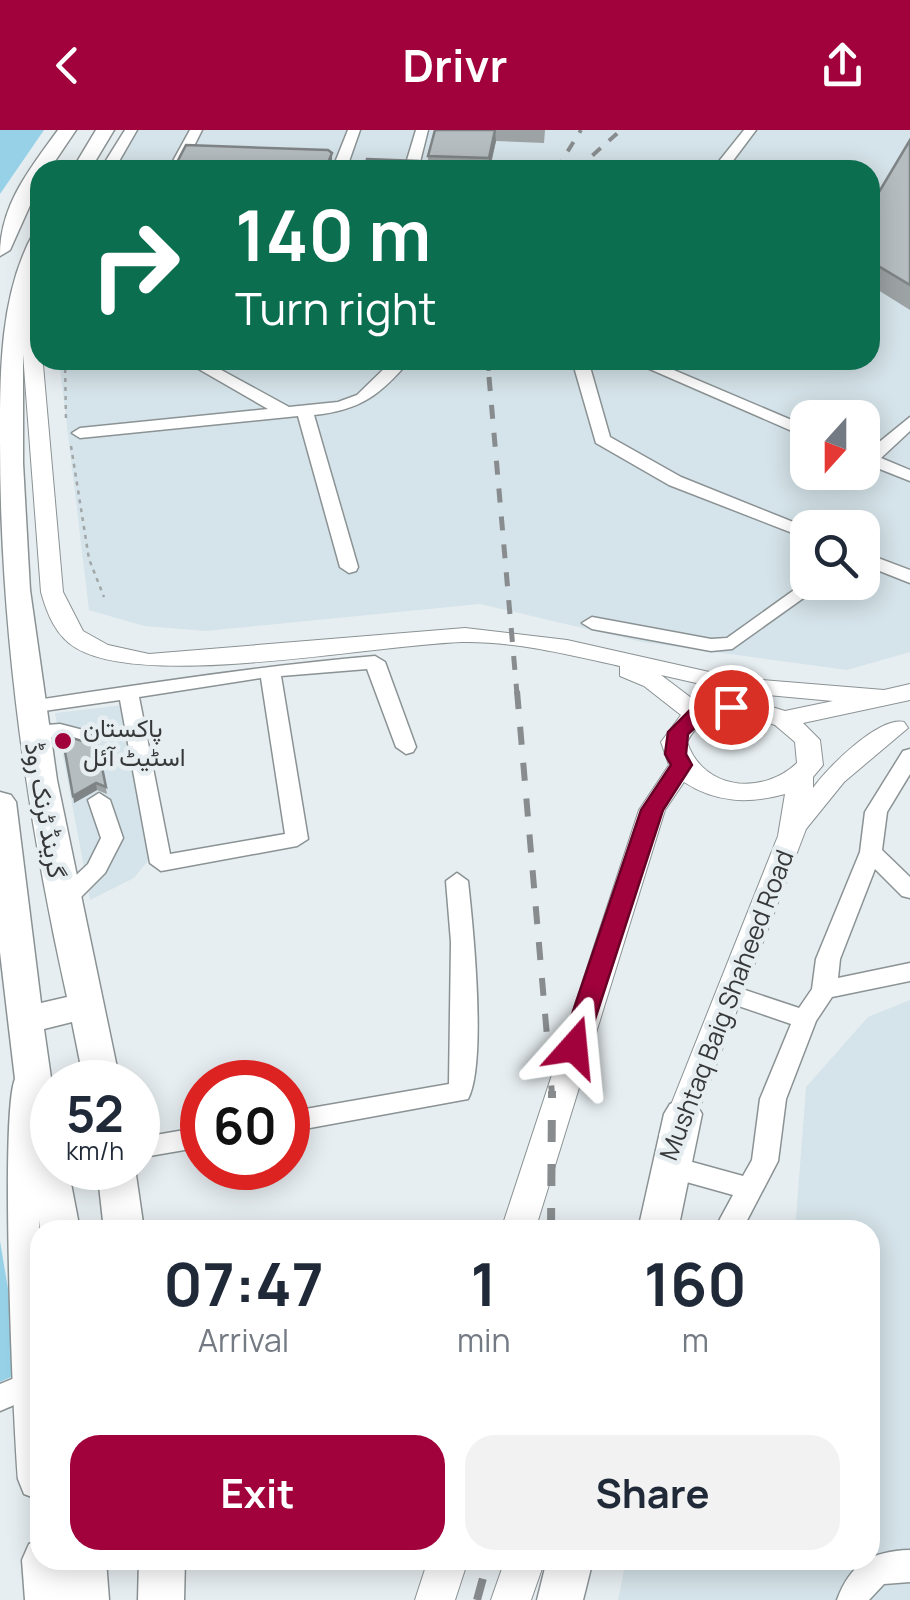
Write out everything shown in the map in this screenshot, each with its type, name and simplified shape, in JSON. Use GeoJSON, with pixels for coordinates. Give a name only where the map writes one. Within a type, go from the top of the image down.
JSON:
{"type":"FeatureCollection","features":[{"type":"Feature","properties":{"kind":"highway"},"geometry":{"type":"LineString","coordinates":[[87,160],[106,130]]}},
{"type":"Feature","properties":{"kind":"highway"},"geometry":{"type":"LineString","coordinates":[[45,160],[61,135]]}},
{"type":"Feature","properties":{"kind":"highway"},"geometry":{"type":"LineString","coordinates":[[0,250],[30,184]]}},
{"type":"Feature","properties":{"kind":"highway","name":"گرینڈ ٹرنک روڈ"},"geometry":{"type":"LineString","coordinates":[[30,265],[14,308],[10,440],[18,609],[31,720],[63,902],[97,1060]]}},
{"type":"Feature","properties":{"kind":"highway","name":"گرینڈ ٹرنک روڈ"},"geometry":{"type":"LineString","coordinates":[[0,802],[27,1038],[58,1220]]}},
{"type":"Feature","properties":{"kind":"highway"},"geometry":{"type":"LineString","coordinates":[[30,1441],[17,1391],[15,1174],[27,1038],[84,1006]]}},
{"type":"Feature","properties":{"kind":"highway"},"geometry":{"type":"LineString","coordinates":[[661,1220],[683,1114]]}},
{"type":"Feature","properties":{"kind":"highway"},"geometry":{"type":"LineString","coordinates":[[119,1190],[123,1220]]}},
{"type":"Feature","properties":{"kind":"highway"},"geometry":{"type":"LineString","coordinates":[[46,1570],[48,1600]]}},
{"type":"Feature","properties":{"kind":"highway"},"geometry":{"type":"LineString","coordinates":[[84,1570],[86,1600]]}},
{"type":"Feature","properties":{"kind":"highway"},"geometry":{"type":"LineString","coordinates":[[161,1600],[162,1570]]}},
{"type":"Feature","properties":{"kind":"highway"},"geometry":{"type":"LineString","coordinates":[[560,1600],[568,1570]]}},
{"type":"Feature","properties":{"kind":"main road"},"geometry":{"type":"LineString","coordinates":[[40,370],[52,592],[58,618],[78,640],[108,654],[149,661],[465,635],[567,647],[736,685],[900,695]]}},
{"type":"Feature","properties":{"kind":"main road"},"geometry":{"type":"LineString","coordinates":[[567,647],[653,681],[698,714]]}},
{"type":"Feature","properties":{"kind":"main road"},"geometry":{"type":"LineString","coordinates":[[784,719],[900,695]]}},
{"type":"Feature","properties":{"kind":"main road"},"geometry":{"type":"LineString","coordinates":[[805,771],[807,740],[784,719],[749,708],[698,714],[678,732],[674,742],[682,765],[716,788],[764,793],[903,726]]}},
{"type":"Feature","properties":{"kind":"main road"},"geometry":{"type":"LineString","coordinates":[[792,836],[836,776],[903,726]]}},
{"type":"Feature","properties":{"kind":"main road"},"geometry":{"type":"LineString","coordinates":[[521,1220],[652,810],[682,765]]}},
{"type":"Feature","properties":{"kind":"main road","name":"Mushtaq Baig Shaheed Road"},"geometry":{"type":"LineString","coordinates":[[643,1220],[792,836],[805,771]]}},
{"type":"Feature","properties":{"kind":"main road"},"geometry":{"type":"LineString","coordinates":[[435,1600],[445,1570]]}},
{"type":"Feature","properties":{"kind":"main road"},"geometry":{"type":"LineString","coordinates":[[512,1600],[522,1570]]}},
{"type":"Feature","properties":{"kind":"street"},"geometry":{"type":"LineString","coordinates":[[113,160],[131,130]]}},
{"type":"Feature","properties":{"kind":"street"},"geometry":{"type":"LineString","coordinates":[[181,160],[196,130]]}},
{"type":"Feature","properties":{"kind":"street"},"geometry":{"type":"LineString","coordinates":[[343,160],[354,130]]}},
{"type":"Feature","properties":{"kind":"street"},"geometry":{"type":"LineString","coordinates":[[414,160],[422,130]]}},
{"type":"Feature","properties":{"kind":"street"},"geometry":{"type":"LineString","coordinates":[[727,160],[750,130]]}},
{"type":"Feature","properties":{"kind":"street"},"geometry":{"type":"LineString","coordinates":[[211,370],[297,413],[349,567]]}},
{"type":"Feature","properties":{"kind":"street"},"geometry":{"type":"LineString","coordinates":[[72,433],[341,407],[363,398],[392,370]]}},
{"type":"Feature","properties":{"kind":"street"},"geometry":{"type":"LineString","coordinates":[[583,370],[602,439],[608,444],[636,461],[790,526]]}},
{"type":"Feature","properties":{"kind":"street"},"geometry":{"type":"LineString","coordinates":[[661,370],[790,424]]}},
{"type":"Feature","properties":{"kind":"street"},"geometry":{"type":"LineString","coordinates":[[880,446],[910,422]]}},
{"type":"Feature","properties":{"kind":"street"},"geometry":{"type":"LineString","coordinates":[[880,463],[910,476]]}},
{"type":"Feature","properties":{"kind":"street"},"geometry":{"type":"LineString","coordinates":[[880,564],[910,577]]}},
{"type":"Feature","properties":{"kind":"street"},"geometry":{"type":"LineString","coordinates":[[592,623],[711,645],[732,643],[792,600]]}},
{"type":"Feature","properties":{"kind":"street"},"geometry":{"type":"LineString","coordinates":[[31,720],[128,691],[270,671],[374,662],[406,747]]}},
{"type":"Feature","properties":{"kind":"street"},"geometry":{"type":"LineString","coordinates":[[128,691],[160,863],[297,839],[270,671]]}},
{"type":"Feature","properties":{"kind":"street"},"geometry":{"type":"LineString","coordinates":[[31,720],[84,736]]}},
{"type":"Feature","properties":{"kind":"street"},"geometry":{"type":"LineString","coordinates":[[733,1220],[764,1161],[773,1098],[804,1018],[824,990],[828,958],[871,852],[876,812],[910,756]]}},
{"type":"Feature","properties":{"kind":"street"},"geometry":{"type":"LineString","coordinates":[[63,902],[97,868],[112,838],[99,800]]}},
{"type":"Feature","properties":{"kind":"street"},"geometry":{"type":"LineString","coordinates":[[871,852],[910,890]]}},
{"type":"Feature","properties":{"kind":"street"},"geometry":{"type":"LineString","coordinates":[[310,1118],[459,1092],[464,1078],[464,1039],[457,882]]}},
{"type":"Feature","properties":{"kind":"street"},"geometry":{"type":"LineString","coordinates":[[824,990],[910,972]]}},
{"type":"Feature","properties":{"kind":"street"},"geometry":{"type":"LineString","coordinates":[[730,994],[804,1018]]}},
{"type":"Feature","properties":{"kind":"street"},"geometry":{"type":"LineString","coordinates":[[674,1168],[747,1188]]}},
{"type":"Feature","properties":{"kind":"street"},"geometry":{"type":"LineString","coordinates":[[880,1569],[910,1566]]}},
{"type":"Feature","properties":{"kind":"street"},"geometry":{"type":"LineString","coordinates":[[853,1600],[859,1584],[874,1570]]}},
{"type":"Feature","properties":{"kind":"path"},"geometry":{"type":"LineString","coordinates":[[65,370],[89,559],[104,597]]}},
{"type":"Feature","properties":{"kind":"shaded area"},"geometry":{"type":"Polygon","coordinates":[[[0,130],[44,130],[0,194],[0,130]]]}},
{"type":"Feature","properties":{"kind":"shaded area"},"geometry":{"type":"Polygon","coordinates":[[[131,130],[910,130],[910,652],[847,670],[642,642],[480,604],[206,631],[144,626],[89,610],[60,370],[880,370],[880,160],[113,160],[131,130]]]}},
{"type":"Feature","properties":{"kind":"shaded area"},"geometry":{"type":"Polygon","coordinates":[[[123,705],[155,852],[134,878],[90,900],[55,713],[123,705]]]}},
{"type":"Feature","properties":{"kind":"shaded area"},"geometry":{"type":"Polygon","coordinates":[[[910,1000],[910,1600],[618,1600],[624,1570],[880,1570],[880,1220],[796,1220],[806,1087],[868,1017],[910,1000]]]}},
{"type":"Feature","properties":{"kind":"shaded area"},"geometry":{"type":"Polygon","coordinates":[[[0,1241],[22,1372],[0,1382],[0,1241]]]}},
{"type":"Feature","properties":{"kind":"building"},"geometry":{"type":"Polygon","coordinates":[[[435,130],[495,130],[489,158],[428,156],[435,130]]]}},
{"type":"Feature","properties":{"kind":"building"},"geometry":{"type":"Polygon","coordinates":[[[910,140],[910,285],[880,267],[880,190],[910,140]]]}},
{"type":"Feature","properties":{"kind":"building"},"geometry":{"type":"Polygon","coordinates":[[[186,145],[332,153],[329,160],[178,160],[186,145]]]}},
{"type":"Feature","properties":{"kind":"building"},"geometry":{"type":"Polygon","coordinates":[[[95,733],[106,787],[96,783],[73,796],[62,735],[82,741],[95,733]]]}},
{"type":"Feature","properties":{"kind":"railway"},"geometry":{"type":"LineString","coordinates":[[562,160],[581,130]]}},
{"type":"Feature","properties":{"kind":"railway"},"geometry":{"type":"LineString","coordinates":[[587,160],[621,130]]}},
{"type":"Feature","properties":{"kind":"railway"},"geometry":{"type":"LineString","coordinates":[[489,370],[489,379]]}},
{"type":"Feature","properties":{"kind":"railway"},"geometry":{"type":"LineString","coordinates":[[489,377],[517,694]]}},
{"type":"Feature","properties":{"kind":"railway"},"geometry":{"type":"LineString","coordinates":[[517,691],[552,1094]]}},
{"type":"Feature","properties":{"kind":"railway"},"geometry":{"type":"LineString","coordinates":[[551,1220],[552,1094]]}},
{"type":"Feature","properties":{"kind":"railway"},"geometry":{"type":"LineString","coordinates":[[477,1600],[485,1570]]}},
{"type":"Feature","properties":{"kind":"place","name":"پاکستان اسٹیٹ آئل"},"geometry":{"type":"Point","coordinates":[63,741]}},
{"type":"Feature","properties":{"kind":"route"},"geometry":{"type":"LineString","coordinates":[[574,1047],[652,810],[682,765],[674,742],[678,732],[698,714],[731,707]]}}]}
